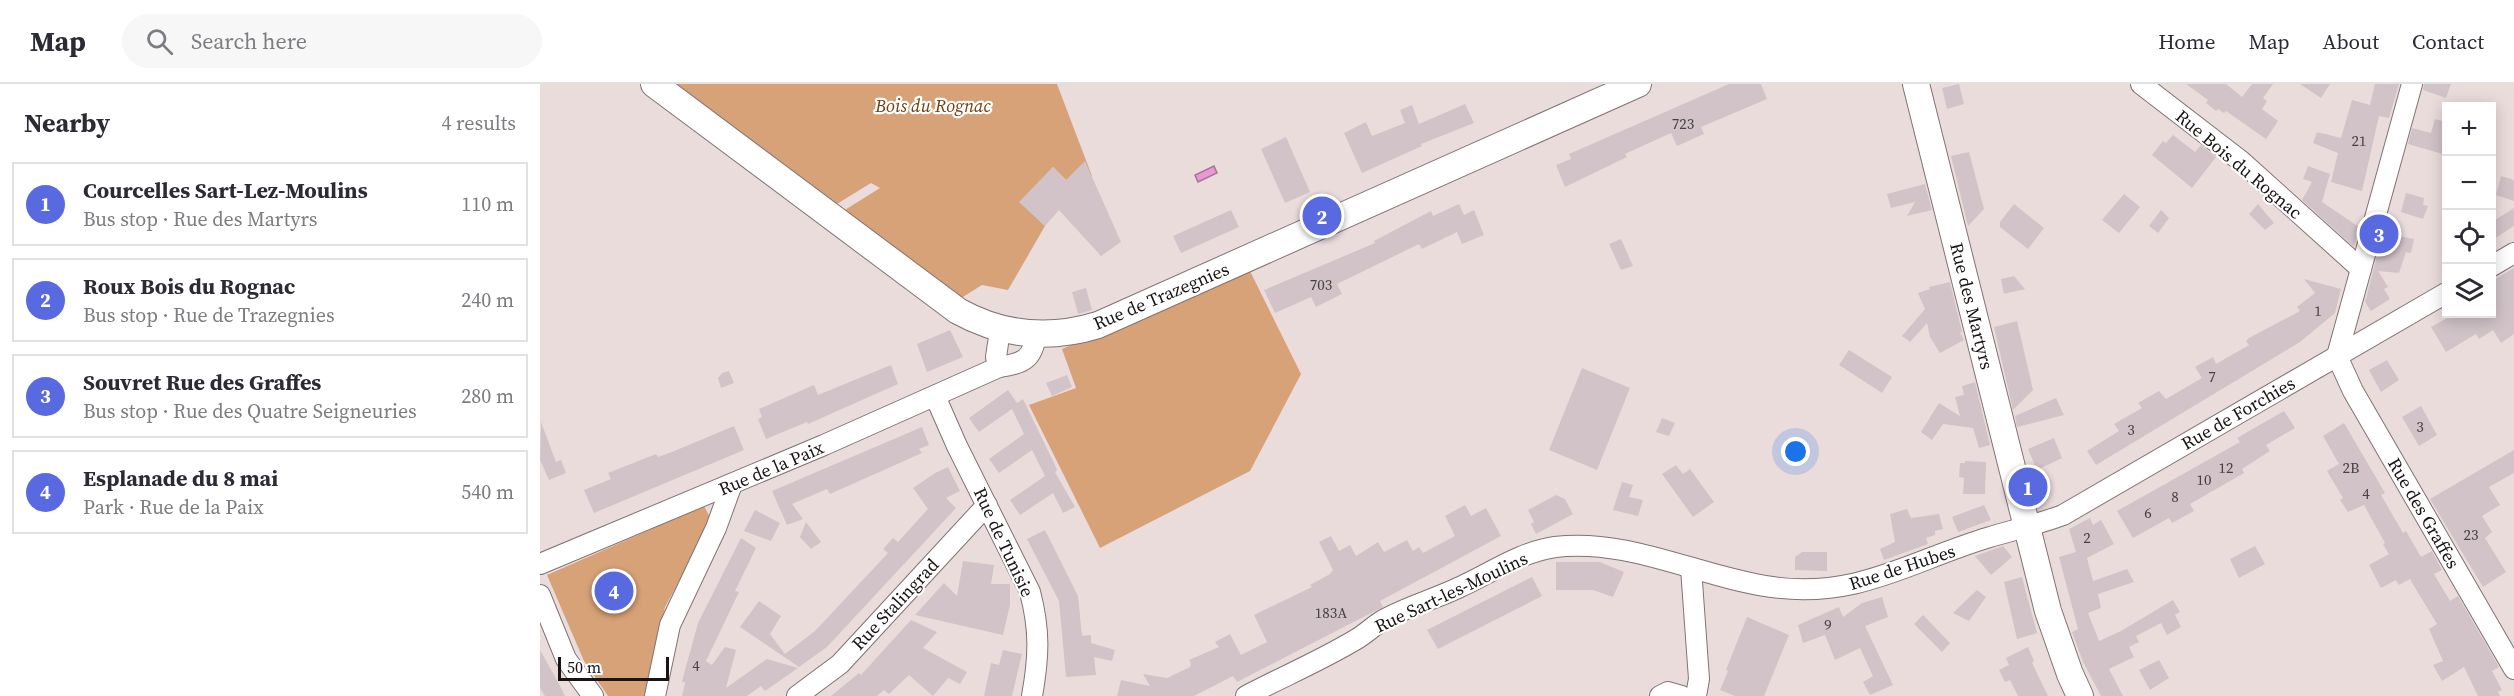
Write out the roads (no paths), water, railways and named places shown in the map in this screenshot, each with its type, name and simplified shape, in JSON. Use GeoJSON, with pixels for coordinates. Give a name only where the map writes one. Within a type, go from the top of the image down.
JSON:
{"type":"FeatureCollection","features":[{"type":"Feature","properties":{"kind":"main road","name":"Rue de Trazegnies"},"geometry":{"type":"LineString","coordinates":[[654,84],[934,295],[965,315],[1000,330],[1036,334],[1065,332],[1098,324],[1638,84]]}},
{"type":"Feature","properties":{"kind":"main road","name":"Rue des Martyrs"},"geometry":{"type":"LineString","coordinates":[[1916,84],[2053,627],[2080,696]]}},
{"type":"Feature","properties":{"kind":"street","name":"Rue Bois du Rognac"},"geometry":{"type":"LineString","coordinates":[[2141,84],[2241,161],[2361,269]]}},
{"type":"Feature","properties":{"kind":"street"},"geometry":{"type":"LineString","coordinates":[[2337,356],[2412,84]]}},
{"type":"Feature","properties":{"kind":"street"},"geometry":{"type":"LineString","coordinates":[[2495,264],[2514,253]]}},
{"type":"Feature","properties":{"kind":"street","name":"Rue de Forchies"},"geometry":{"type":"LineString","coordinates":[[2027,528],[2063,515],[2442,295]]}},
{"type":"Feature","properties":{"kind":"street"},"geometry":{"type":"LineString","coordinates":[[999,367],[996,357],[1000,330]]}},
{"type":"Feature","properties":{"kind":"street","name":"Rue de la Paix"},"geometry":{"type":"LineString","coordinates":[[540,564],[732,484],[999,367],[1027,359],[1032,353],[1036,334]]}},
{"type":"Feature","properties":{"kind":"street","name":"Rue des Graffes"},"geometry":{"type":"LineString","coordinates":[[2337,356],[2353,391],[2514,669]]}},
{"type":"Feature","properties":{"kind":"street","name":"Rue de Tunisie"},"geometry":{"type":"LineString","coordinates":[[935,396],[1030,592],[1037,617],[1039,659],[1032,696]]}},
{"type":"Feature","properties":{"kind":"street"},"geometry":{"type":"LineString","coordinates":[[655,696],[670,625],[716,528],[732,484]]}},
{"type":"Feature","properties":{"kind":"street","name":"Rue Stalingrad"},"geometry":{"type":"LineString","coordinates":[[796,696],[840,664],[987,504]]}},
{"type":"Feature","properties":{"kind":"street","name":"Rue de Hubes"},"geometry":{"type":"LineString","coordinates":[[1774,587],[1808,590],[1842,587],[1885,576],[1989,537],[2027,528]]}},
{"type":"Feature","properties":{"kind":"street","name":"Rue Sart-les-Moulins"},"geometry":{"type":"LineString","coordinates":[[1246,696],[1357,640],[1383,620],[1459,588],[1501,565],[1556,547],[1623,550],[1774,587]]}},
{"type":"Feature","properties":{"kind":"street"},"geometry":{"type":"LineString","coordinates":[[1691,568],[1699,678],[1696,696]]}},
{"type":"Feature","properties":{"kind":"street"},"geometry":{"type":"LineString","coordinates":[[540,595],[566,659],[593,696]]}},
{"type":"Feature","properties":{"kind":"street"},"geometry":{"type":"LineString","coordinates":[[1660,696],[1668,692],[1682,696]]}},
{"type":"Feature","properties":{"kind":"place","name":"Roux Bois du Rognac"},"geometry":{"type":"Point","coordinates":[1322,216]}},
{"type":"Feature","properties":{"kind":"place","name":"Souvret Rue des Graffes"},"geometry":{"type":"Point","coordinates":[2379,234]}},
{"type":"Feature","properties":{"kind":"place","name":"Courcelles Sart-Lez-Moulins"},"geometry":{"type":"Point","coordinates":[2028,487]}},
{"type":"Feature","properties":{"kind":"place","name":"Esplanade du 8 mai"},"geometry":{"type":"Point","coordinates":[614,591]}},
{"type":"Feature","properties":{"kind":"park label","name":"Bois du Rognac"},"geometry":{"type":"Point","coordinates":[933,105]}}]}
